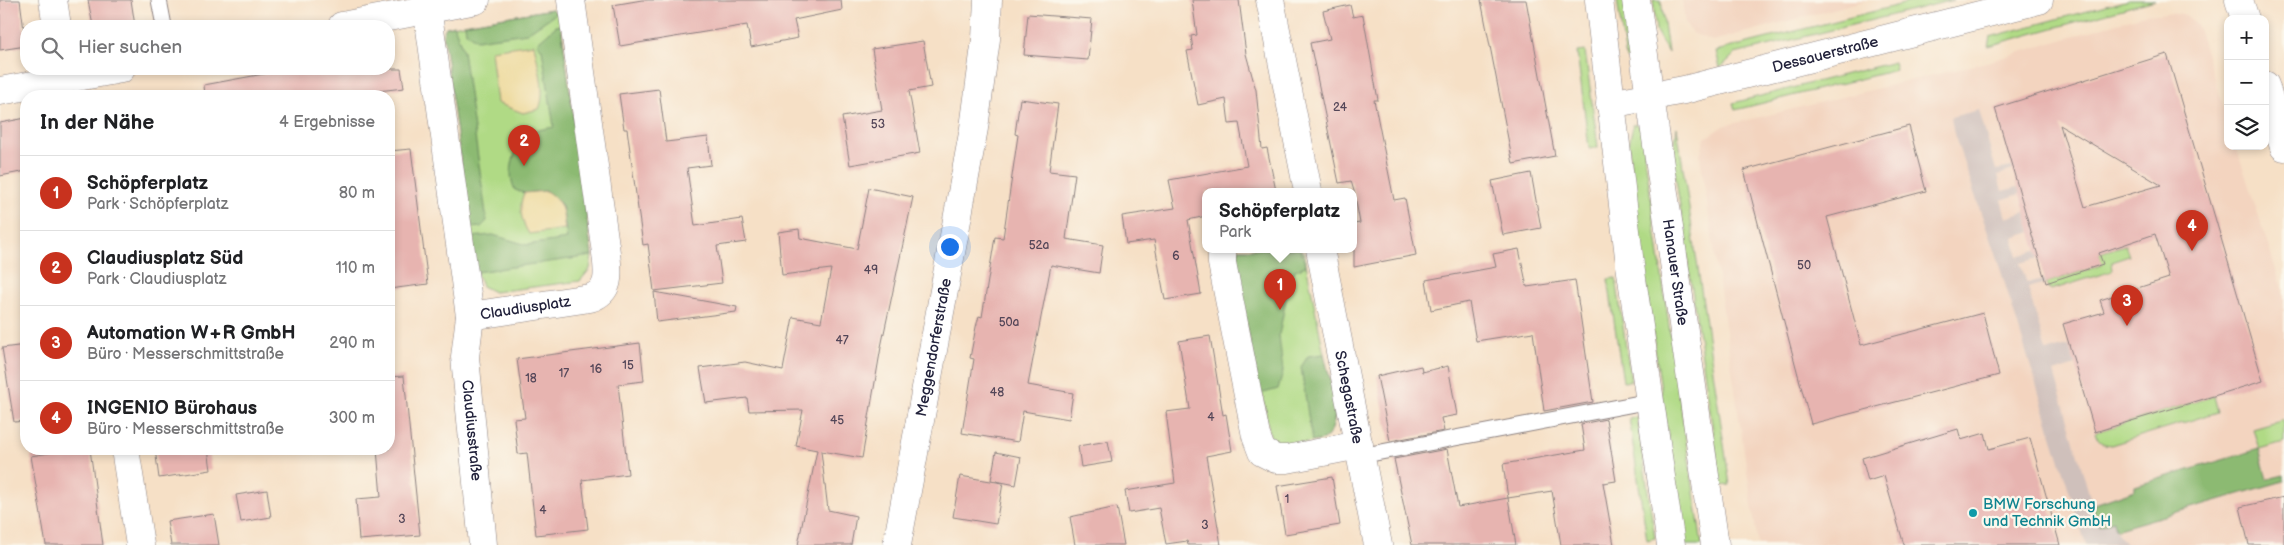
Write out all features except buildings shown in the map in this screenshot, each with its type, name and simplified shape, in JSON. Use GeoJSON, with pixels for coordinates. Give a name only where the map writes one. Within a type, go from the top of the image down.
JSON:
{"type":"FeatureCollection","features":[{"type":"Feature","properties":{"kind":"street"},"geometry":{"type":"LineString","coordinates":[[53,0],[56,20]]}},
{"type":"Feature","properties":{"kind":"street"},"geometry":{"type":"LineString","coordinates":[[366,20],[427,5],[476,0]]}},
{"type":"Feature","properties":{"kind":"street","name":"Claudiusplatz"},"geometry":{"type":"LineString","coordinates":[[427,5],[470,316],[585,299],[603,292],[607,285],[606,253],[571,0]]}},
{"type":"Feature","properties":{"kind":"street","name":"Meggendorferstraße"},"geometry":{"type":"LineString","coordinates":[[897,545],[974,128],[986,38],[988,0]]}},
{"type":"Feature","properties":{"kind":"street"},"geometry":{"type":"LineString","coordinates":[[1270,0],[1307,188]]}},
{"type":"Feature","properties":{"kind":"street"},"geometry":{"type":"LineString","coordinates":[[1599,0],[1630,266],[1672,545]]}},
{"type":"Feature","properties":{"kind":"street","name":"Hanauer Straße"},"geometry":{"type":"LineString","coordinates":[[1636,0],[1715,545]]}},
{"type":"Feature","properties":{"kind":"street","name":"Dessauerstraße"},"geometry":{"type":"LineString","coordinates":[[1610,104],[1649,97],[2039,0]]}},
{"type":"Feature","properties":{"kind":"street"},"geometry":{"type":"LineString","coordinates":[[2239,0],[2244,15]]}},
{"type":"Feature","properties":{"kind":"street"},"geometry":{"type":"LineString","coordinates":[[0,91],[94,75]]}},
{"type":"Feature","properties":{"kind":"street"},"geometry":{"type":"LineString","coordinates":[[2269,98],[2284,147]]}},
{"type":"Feature","properties":{"kind":"street"},"geometry":{"type":"LineString","coordinates":[[1222,253],[1226,282],[1256,436],[1262,452],[1276,459],[1287,459],[1359,451]]}},
{"type":"Feature","properties":{"kind":"street","name":"Schegastraße"},"geometry":{"type":"LineString","coordinates":[[1321,253],[1378,545]]}},
{"type":"Feature","properties":{"kind":"street","name":"Claudiusstraße"},"geometry":{"type":"LineString","coordinates":[[470,316],[465,357],[484,545]]}},
{"type":"Feature","properties":{"kind":"street"},"geometry":{"type":"LineString","coordinates":[[126,455],[140,545]]}},
{"type":"Feature","properties":{"kind":"lane"},"geometry":{"type":"LineString","coordinates":[[160,0],[163,20]]}},
{"type":"Feature","properties":{"kind":"lane"},"geometry":{"type":"LineString","coordinates":[[1359,451],[1650,402]]}},
{"type":"Feature","properties":{"kind":"shaded area"},"geometry":{"type":"Polygon","coordinates":[[[1682,0],[1867,0],[1713,41],[1692,33],[1685,23],[1682,0]]]}},
{"type":"Feature","properties":{"kind":"shaded area"},"geometry":{"type":"Polygon","coordinates":[[[2167,13],[2185,15],[2197,25],[2224,108],[2224,150],[2237,150],[2284,295],[2284,545],[1758,545],[1700,156],[1705,138],[1723,126],[1991,61],[2144,15],[2167,13]]]}},
{"type":"Feature","properties":{"kind":"shaded area"},"geometry":{"type":"Polygon","coordinates":[[[1979,110],[1996,170],[2012,167],[2013,170],[1998,175],[2002,191],[2018,187],[2020,194],[2001,200],[2006,218],[2025,212],[2031,232],[2013,238],[2018,256],[2036,251],[2039,258],[2020,263],[2027,283],[2044,279],[2046,283],[2028,288],[2046,351],[2069,346],[2075,365],[2054,372],[2092,504],[2136,490],[2113,521],[2115,530],[2126,544],[2086,545],[2000,268],[1954,134],[1951,117],[1979,110]]]}},
{"type":"Feature","properties":{"kind":"green space"},"geometry":{"type":"Polygon","coordinates":[[[1617,0],[1625,0],[1630,60],[1626,59],[1617,0]]]}},
{"type":"Feature","properties":{"kind":"green space"},"geometry":{"type":"Polygon","coordinates":[[[1653,0],[1661,0],[1668,53],[1656,31],[1653,0]]]}},
{"type":"Feature","properties":{"kind":"green space"},"geometry":{"type":"Polygon","coordinates":[[[1919,0],[1953,0],[1735,54],[1720,68],[1716,51],[1919,0]]]}},
{"type":"Feature","properties":{"kind":"green space"},"geometry":{"type":"Polygon","coordinates":[[[2128,0],[2155,0],[1988,46],[1990,37],[2128,0]]]}},
{"type":"Feature","properties":{"kind":"green space"},"geometry":{"type":"Polygon","coordinates":[[[552,9],[560,16],[592,256],[590,269],[580,281],[494,292],[482,286],[476,272],[446,27],[552,9]]]}},
{"type":"Feature","properties":{"kind":"green space"},"geometry":{"type":"Polygon","coordinates":[[[552,9],[557,13],[527,33],[476,40],[466,32],[465,24],[552,9]]]}},
{"type":"Feature","properties":{"kind":"green space"},"geometry":{"type":"Polygon","coordinates":[[[454,25],[463,51],[487,221],[481,227],[470,228],[443,33],[446,27],[454,25]]]}},
{"type":"Feature","properties":{"kind":"green space"},"geometry":{"type":"Polygon","coordinates":[[[561,25],[592,256],[476,272],[471,237],[493,235],[527,245],[567,239],[562,205],[546,191],[524,193],[515,190],[511,174],[516,152],[527,132],[554,127],[542,49],[537,43],[556,26],[561,25]]]}},
{"type":"Feature","properties":{"kind":"green space"},"geometry":{"type":"Polygon","coordinates":[[[1585,51],[1598,147],[1589,148],[1577,52],[1585,51]]]}},
{"type":"Feature","properties":{"kind":"green space"},"geometry":{"type":"Polygon","coordinates":[[[1894,62],[1896,70],[1735,110],[1733,103],[1894,62]]]}},
{"type":"Feature","properties":{"kind":"green space"},"geometry":{"type":"Polygon","coordinates":[[[1633,124],[1637,124],[1641,129],[1702,545],[1685,545],[1681,525],[1632,191],[1629,145],[1633,124]]]}},
{"type":"Feature","properties":{"kind":"green space"},"geometry":{"type":"Polygon","coordinates":[[[1677,127],[1730,485],[1721,486],[1673,159],[1677,127]]]}},
{"type":"Feature","properties":{"kind":"green space"},"geometry":{"type":"Polygon","coordinates":[[[2125,245],[2129,256],[2111,262],[2112,271],[2051,290],[2048,289],[2046,283],[2102,265],[2099,253],[2125,245]]]}},
{"type":"Feature","properties":{"kind":"green space"},"geometry":{"type":"Polygon","coordinates":[[[1238,253],[1301,253],[1306,266],[1295,270],[1289,284],[1279,335],[1283,371],[1278,389],[1260,394],[1235,262],[1238,253]]]}},
{"type":"Feature","properties":{"kind":"green space"},"geometry":{"type":"Polygon","coordinates":[[[1304,253],[1336,415],[1332,429],[1323,440],[1286,447],[1278,446],[1271,441],[1236,254],[1304,253]]]}},
{"type":"Feature","properties":{"kind":"green space"},"geometry":{"type":"Polygon","coordinates":[[[1616,278],[1631,381],[1623,382],[1608,279],[1616,278]]]}},
{"type":"Feature","properties":{"kind":"green space"},"geometry":{"type":"Polygon","coordinates":[[[1324,354],[1334,399],[1333,423],[1330,433],[1323,440],[1312,442],[1301,367],[1308,356],[1324,354]]]}},
{"type":"Feature","properties":{"kind":"green space"},"geometry":{"type":"Polygon","coordinates":[[[2214,396],[2218,412],[2111,445],[2100,442],[2095,432],[2214,396]]]}},
{"type":"Feature","properties":{"kind":"green space"},"geometry":{"type":"Polygon","coordinates":[[[1637,417],[1655,538],[1647,540],[1629,418],[1637,417]]]}},
{"type":"Feature","properties":{"kind":"green space"},"geometry":{"type":"Polygon","coordinates":[[[2284,420],[2284,442],[2259,449],[2253,429],[2284,420]]]}},
{"type":"Feature","properties":{"kind":"green space"},"geometry":{"type":"Polygon","coordinates":[[[2259,449],[2267,479],[2284,475],[2284,481],[2115,530],[2113,521],[2099,526],[2092,505],[2135,490],[2135,486],[2259,449]]]}},
{"type":"Feature","properties":{"kind":"sand"},"geometry":{"type":"Polygon","coordinates":[[[534,44],[542,86],[541,102],[539,109],[523,113],[497,103],[491,50],[534,44]]]}},
{"type":"Feature","properties":{"kind":"sand"},"geometry":{"type":"Polygon","coordinates":[[[546,191],[556,199],[561,207],[565,229],[529,234],[521,214],[522,198],[524,193],[546,191]]]}},
{"type":"Feature","properties":{"kind":"place","name":"Claudiusplatz Süd"},"geometry":{"type":"Point","coordinates":[524,166]}},
{"type":"Feature","properties":{"kind":"place","name":"INGENIO Bürohaus"},"geometry":{"type":"Point","coordinates":[2192,251]}},
{"type":"Feature","properties":{"kind":"place","name":"Schöpferplatz"},"geometry":{"type":"Point","coordinates":[1280,310]}},
{"type":"Feature","properties":{"kind":"place","name":"Automation W+R GmbH"},"geometry":{"type":"Point","coordinates":[2127,326]}},
{"type":"Feature","properties":{"kind":"place","name":"BMW Forschung und Technik GmbH"},"geometry":{"type":"Point","coordinates":[1973,513]}}]}
